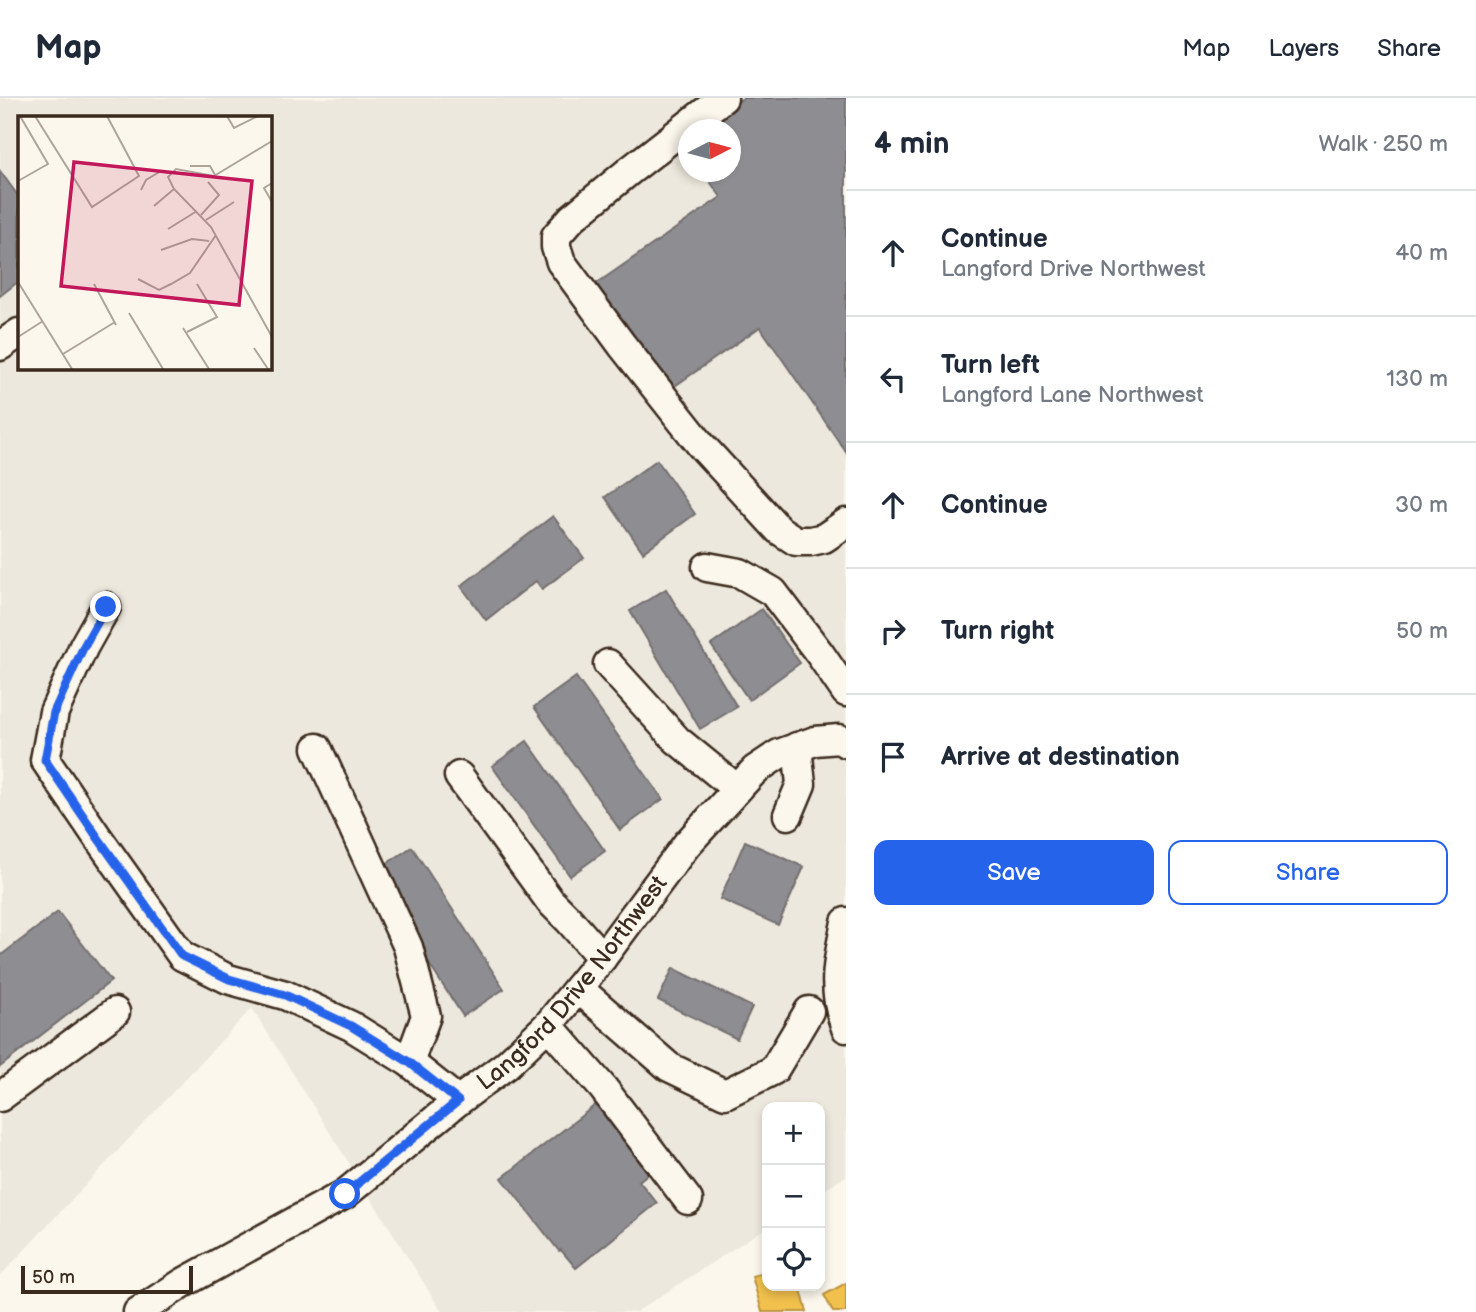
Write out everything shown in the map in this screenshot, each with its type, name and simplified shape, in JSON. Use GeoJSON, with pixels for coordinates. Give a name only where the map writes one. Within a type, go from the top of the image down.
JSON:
{"type":"FeatureCollection","features":[{"type":"Feature","properties":{"kind":"street"},"geometry":{"type":"LineString","coordinates":[[723,98],[572,218],[556,236],[556,247],[561,262],[622,345],[701,445],[779,530],[796,541],[811,541],[824,538],[846,523]]}},
{"type":"Feature","properties":{"kind":"street"},"geometry":{"type":"LineString","coordinates":[[0,346],[18,334]]}},
{"type":"Feature","properties":{"kind":"street"},"geometry":{"type":"LineString","coordinates":[[708,567],[740,573],[773,592],[846,692]]}},
{"type":"Feature","properties":{"kind":"street"},"geometry":{"type":"LineString","coordinates":[[106,607],[84,646],[54,712],[45,760],[182,956],[229,979],[285,995],[351,1026],[409,1062],[458,1101]]}},
{"type":"Feature","properties":{"kind":"street"},"geometry":{"type":"LineString","coordinates":[[608,664],[677,740],[737,789]]}},
{"type":"Feature","properties":{"kind":"street","name":"Langford Drive Northwest"},"geometry":{"type":"LineString","coordinates":[[138,1312],[183,1283],[345,1194],[458,1101],[506,1066],[548,1025],[687,844],[755,770],[779,754],[844,734]]}},
{"type":"Feature","properties":{"kind":"street"},"geometry":{"type":"LineString","coordinates":[[788,815],[801,784],[797,747]]}},
{"type":"Feature","properties":{"kind":"street"},"geometry":{"type":"LineString","coordinates":[[317,748],[408,947],[426,1016],[409,1062]]}},
{"type":"Feature","properties":{"kind":"street"},"geometry":{"type":"LineString","coordinates":[[459,776],[550,901],[602,958]]}},
{"type":"Feature","properties":{"kind":"street"},"geometry":{"type":"LineString","coordinates":[[843,1021],[838,1000],[837,967],[846,922]]}},
{"type":"Feature","properties":{"kind":"street"},"geometry":{"type":"LineString","coordinates":[[578,988],[670,1067],[725,1094],[774,1070],[803,1001],[843,1021]]}},
{"type":"Feature","properties":{"kind":"street"},"geometry":{"type":"LineString","coordinates":[[0,1097],[115,1012]]}},
{"type":"Feature","properties":{"kind":"street"},"geometry":{"type":"LineString","coordinates":[[548,1025],[603,1088],[688,1200]]}},
{"type":"Feature","properties":{"kind":"shaded area"},"geometry":{"type":"Polygon","coordinates":[[[0,98],[846,98],[846,1176],[825,1190],[825,1102],[762,1102],[762,1230],[636,1312],[442,1312],[252,1008],[0,1276],[0,98]]]}},
{"type":"Feature","properties":{"kind":"building: Homes"},"geometry":{"type":"Polygon","coordinates":[[[762,1273],[762,1291],[801,1291],[807,1312],[762,1312],[752,1276],[762,1273]]]}},
{"type":"Feature","properties":{"kind":"building: Homes"},"geometry":{"type":"Polygon","coordinates":[[[846,1283],[846,1312],[833,1312],[824,1295],[846,1283]]]}},
{"type":"Feature","properties":{"kind":"building: Industry"},"geometry":{"type":"Polygon","coordinates":[[[743,98],[846,98],[846,452],[760,327],[666,392],[593,286],[721,197],[710,182],[741,182],[741,119],[713,119],[743,98]]]}},
{"type":"Feature","properties":{"kind":"building: Industry"},"geometry":{"type":"Polygon","coordinates":[[[0,171],[18,196],[18,282],[0,296],[0,171]]]}},
{"type":"Feature","properties":{"kind":"building: Industry"},"geometry":{"type":"Polygon","coordinates":[[[657,460],[695,514],[643,552],[605,497],[657,460]]]}},
{"type":"Feature","properties":{"kind":"building: Industry"},"geometry":{"type":"Polygon","coordinates":[[[553,516],[584,558],[542,589],[536,581],[486,620],[461,586],[553,516]]]}},
{"type":"Feature","properties":{"kind":"building: Industry"},"geometry":{"type":"Polygon","coordinates":[[[666,589],[737,707],[700,729],[630,611],[666,589]]]}},
{"type":"Feature","properties":{"kind":"building: Industry"},"geometry":{"type":"Polygon","coordinates":[[[762,609],[800,663],[749,700],[711,645],[762,609]]]}},
{"type":"Feature","properties":{"kind":"building: Industry"},"geometry":{"type":"Polygon","coordinates":[[[576,677],[663,799],[620,830],[534,707],[576,677]]]}},
{"type":"Feature","properties":{"kind":"building: Industry"},"geometry":{"type":"Polygon","coordinates":[[[527,741],[605,851],[570,876],[492,766],[527,741]]]}},
{"type":"Feature","properties":{"kind":"building: Industry"},"geometry":{"type":"Polygon","coordinates":[[[745,841],[804,867],[778,925],[720,899],[745,841]]]}},
{"type":"Feature","properties":{"kind":"building: Industry"},"geometry":{"type":"Polygon","coordinates":[[[412,847],[504,989],[463,1016],[412,938],[418,934],[377,870],[412,847]]]}},
{"type":"Feature","properties":{"kind":"building: Industry"},"geometry":{"type":"Polygon","coordinates":[[[58,912],[111,981],[0,1067],[0,956],[58,912]]]}},
{"type":"Feature","properties":{"kind":"building: Industry"},"geometry":{"type":"Polygon","coordinates":[[[673,968],[752,1007],[737,1039],[658,1000],[673,968]]]}},
{"type":"Feature","properties":{"kind":"building: Industry"},"geometry":{"type":"Polygon","coordinates":[[[598,1103],[651,1171],[639,1181],[657,1203],[576,1268],[561,1250],[559,1251],[502,1178],[598,1103]]]}},
{"type":"Feature","properties":{"kind":"route"},"geometry":{"type":"LineString","coordinates":[[106,607],[84,646],[54,712],[45,760],[182,956],[229,979],[285,995],[351,1026],[409,1062],[458,1101],[345,1194]]}}]}
